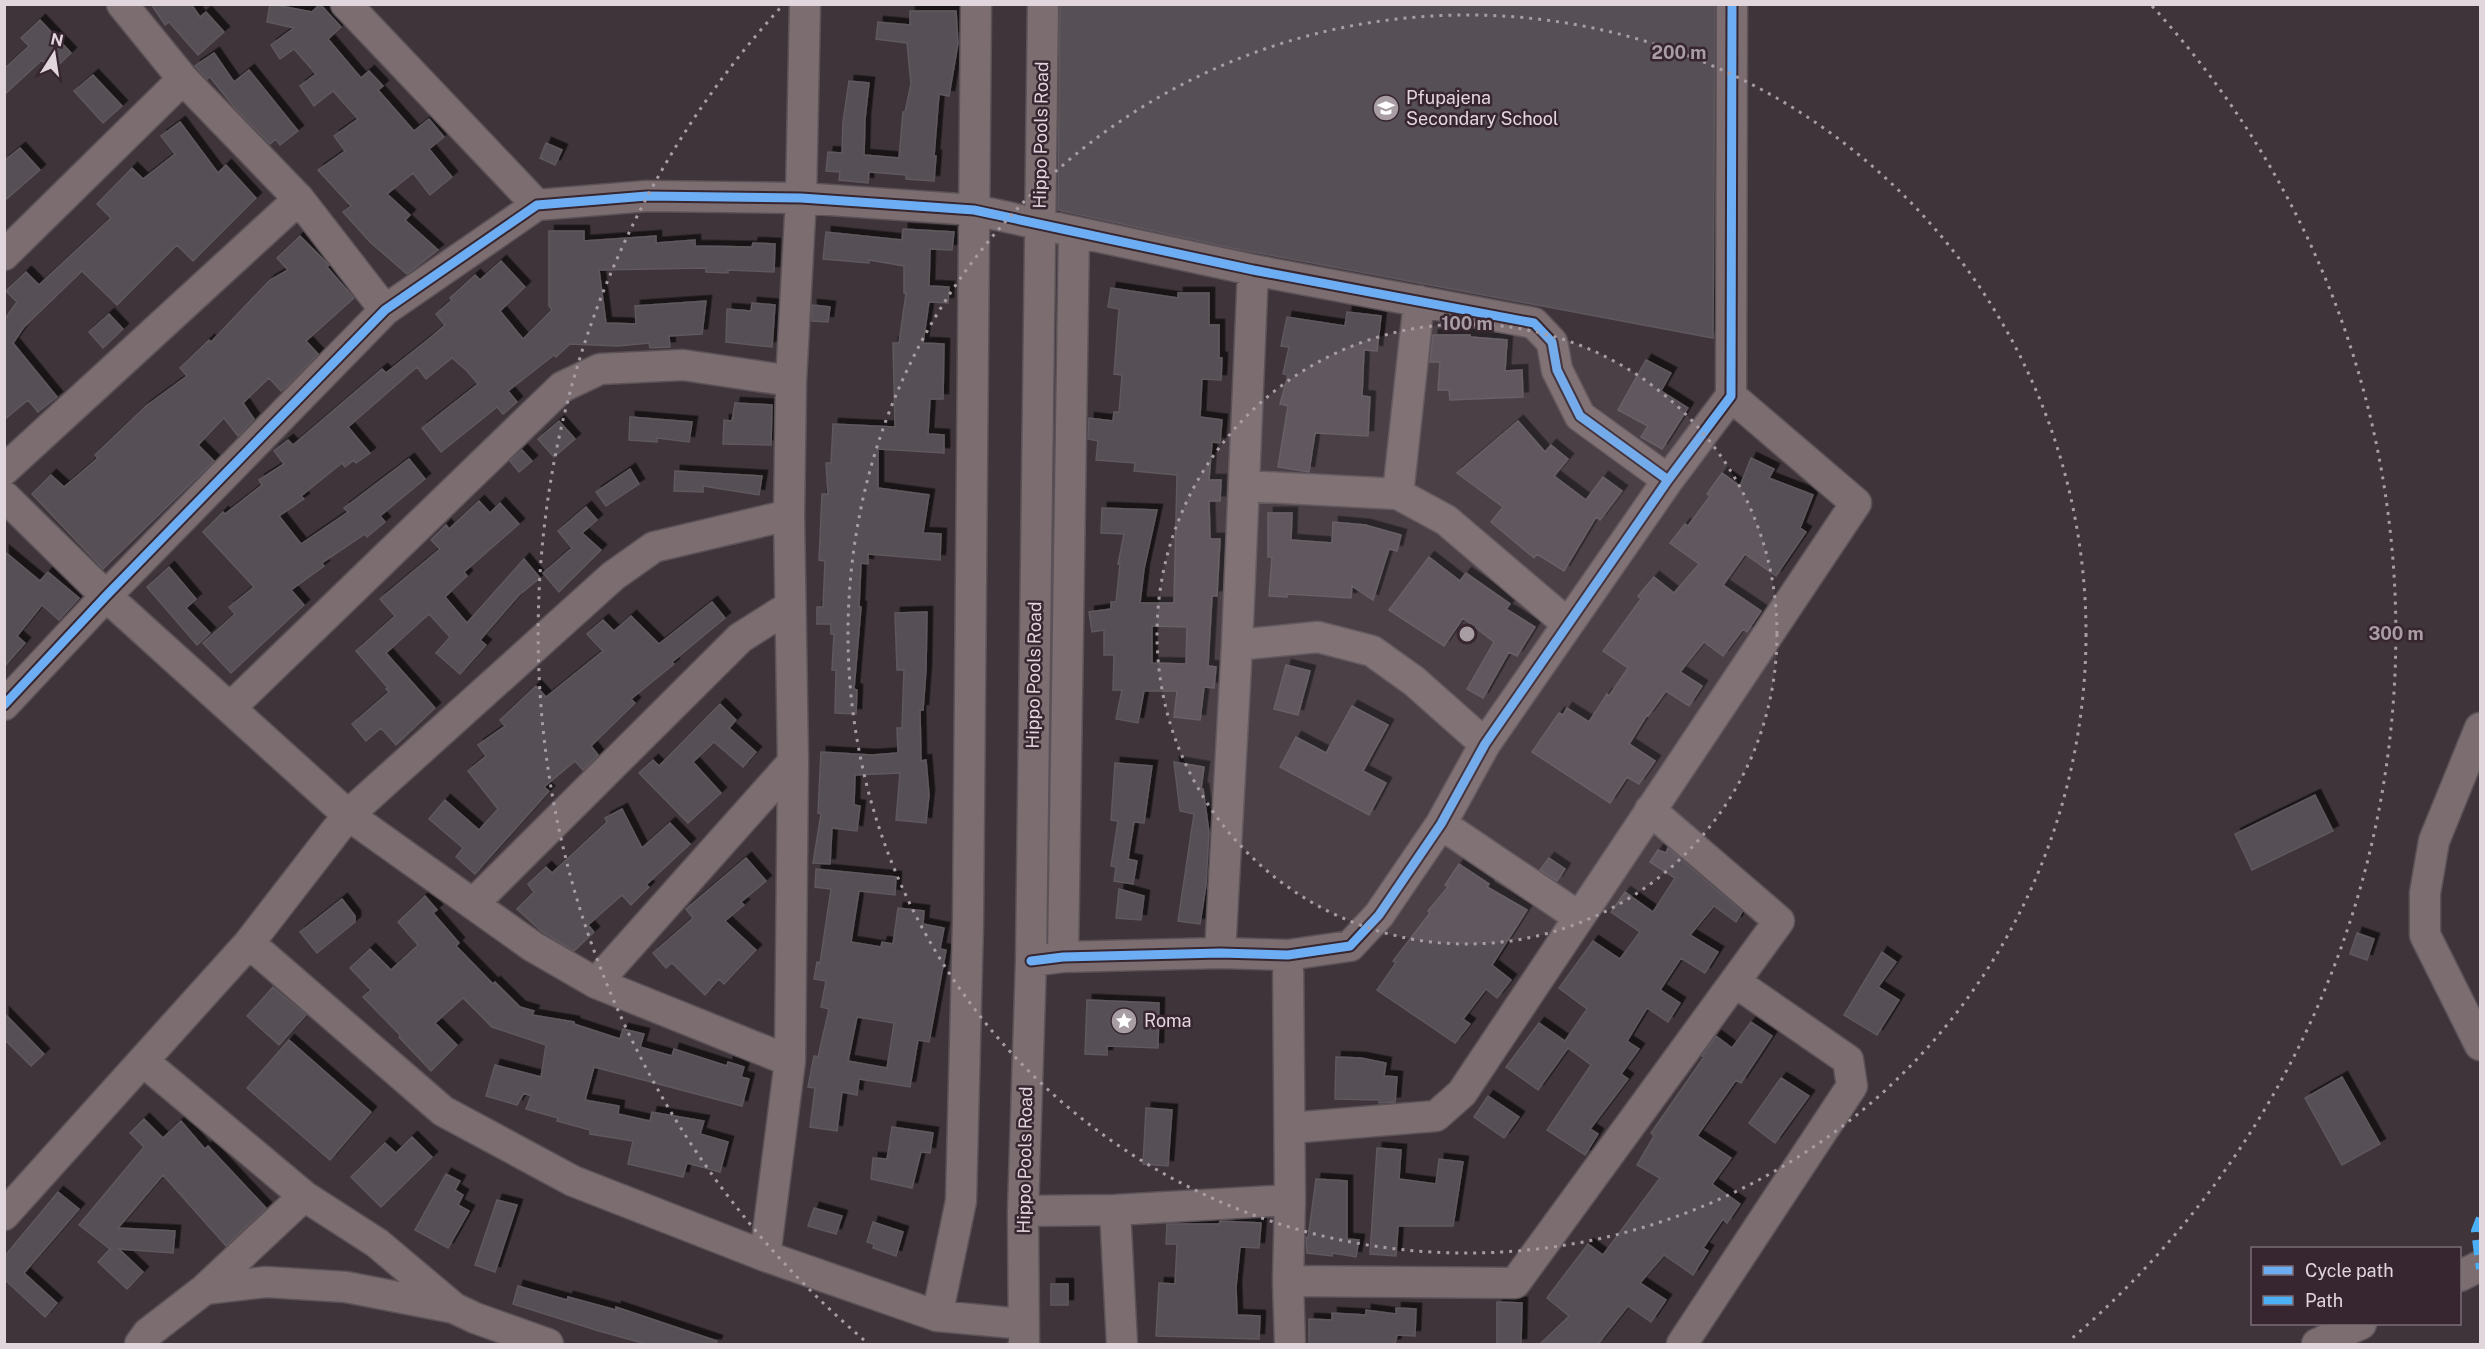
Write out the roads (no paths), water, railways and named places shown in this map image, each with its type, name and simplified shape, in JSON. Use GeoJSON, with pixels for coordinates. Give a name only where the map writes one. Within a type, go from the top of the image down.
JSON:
{"type":"FeatureCollection","features":[{"type":"Feature","properties":{"kind":"street"},"geometry":{"type":"LineString","coordinates":[[122,4],[183,79],[299,199],[385,310]]}},
{"type":"Feature","properties":{"kind":"street"},"geometry":{"type":"LineString","coordinates":[[346,4],[537,205]]}},
{"type":"Feature","properties":{"kind":"street"},"geometry":{"type":"LineString","coordinates":[[765,1256],[790,1061],[793,762],[789,515],[791,381],[801,198],[805,4]]}},
{"type":"Feature","properties":{"kind":"street"},"geometry":{"type":"LineString","coordinates":[[937,1317],[961,1201],[968,922],[976,4]]}},
{"type":"Feature","properties":{"kind":"street","name":"Hippo Pools Road"},"geometry":{"type":"LineString","coordinates":[[1023,1334],[1023,1211],[1031,961],[1043,4]]}},
{"type":"Feature","properties":{"kind":"street"},"geometry":{"type":"LineString","coordinates":[[1031,961],[1063,957],[1220,953],[1288,955],[1350,946],[1379,915],[1441,824],[1485,744],[1668,480],[1731,396],[1732,4]]}},
{"type":"Feature","properties":{"kind":"street"},"geometry":{"type":"LineString","coordinates":[[4,255],[183,79]]}},
{"type":"Feature","properties":{"kind":"street"},"geometry":{"type":"LineString","coordinates":[[4,705],[106,596],[385,310],[537,205],[647,196],[801,198],[974,210],[1039,226],[1253,270],[1534,323],[1551,342],[1557,370],[1580,416],[1668,480]]}},
{"type":"Feature","properties":{"kind":"street"},"geometry":{"type":"LineString","coordinates":[[4,470],[299,199]]}},
{"type":"Feature","properties":{"kind":"street"},"geometry":{"type":"LineString","coordinates":[[1063,957],[1074,232]]}},
{"type":"Feature","properties":{"kind":"street"},"geometry":{"type":"LineString","coordinates":[[1220,953],[1237,645],[1253,270]]}},
{"type":"Feature","properties":{"kind":"street"},"geometry":{"type":"LineString","coordinates":[[1398,494],[1419,301]]}},
{"type":"Feature","properties":{"kind":"street"},"geometry":{"type":"LineString","coordinates":[[230,708],[562,387],[600,369],[683,365],[791,381]]}},
{"type":"Feature","properties":{"kind":"street"},"geometry":{"type":"LineString","coordinates":[[1290,1128],[1436,1116],[1462,1093],[1856,503],[1731,396]]}},
{"type":"Feature","properties":{"kind":"street"},"geometry":{"type":"LineString","coordinates":[[1244,486],[1398,494],[1446,520],[1568,624]]}},
{"type":"Feature","properties":{"kind":"street"},"geometry":{"type":"LineString","coordinates":[[4,496],[106,596],[348,815],[531,946],[596,982],[790,1061]]}},
{"type":"Feature","properties":{"kind":"street"},"geometry":{"type":"LineString","coordinates":[[4,1215],[249,943],[348,815],[614,576],[654,547],[789,515]]}},
{"type":"Feature","properties":{"kind":"street"},"geometry":{"type":"LineString","coordinates":[[474,903],[740,638],[789,607]]}},
{"type":"Feature","properties":{"kind":"street"},"geometry":{"type":"LineString","coordinates":[[1237,645],[1318,637],[1372,651],[1414,681],[1485,744]]}},
{"type":"Feature","properties":{"kind":"street"},"geometry":{"type":"LineString","coordinates":[[2481,728],[2469,788],[2434,841],[2425,892],[2425,934],[2481,1045]]}},
{"type":"Feature","properties":{"kind":"street"},"geometry":{"type":"LineString","coordinates":[[596,982],[793,762]]}},
{"type":"Feature","properties":{"kind":"street"},"geometry":{"type":"LineString","coordinates":[[1288,1281],[1515,1283],[1779,921],[1650,810]]}},
{"type":"Feature","properties":{"kind":"street"},"geometry":{"type":"LineString","coordinates":[[1441,824],[1579,916]]}},
{"type":"Feature","properties":{"kind":"street"},"geometry":{"type":"LineString","coordinates":[[249,943],[443,1111],[573,1181],[765,1256],[937,1317],[1023,1334]]}},
{"type":"Feature","properties":{"kind":"street"},"geometry":{"type":"LineString","coordinates":[[1288,955],[1290,1344]]}},
{"type":"Feature","properties":{"kind":"street"},"geometry":{"type":"LineString","coordinates":[[1682,1344],[1852,1086],[1848,1060],[1735,982]]}},
{"type":"Feature","properties":{"kind":"street"},"geometry":{"type":"LineString","coordinates":[[143,1061],[304,1196],[376,1243],[466,1324]]}},
{"type":"Feature","properties":{"kind":"street"},"geometry":{"type":"LineString","coordinates":[[140,1344],[148,1333],[205,1289],[304,1196]]}},
{"type":"Feature","properties":{"kind":"street"},"geometry":{"type":"LineString","coordinates":[[1023,1211],[1115,1210],[1290,1200]]}},
{"type":"Feature","properties":{"kind":"street"},"geometry":{"type":"LineString","coordinates":[[1115,1210],[1122,1344]]}},
{"type":"Feature","properties":{"kind":"street"},"geometry":{"type":"LineString","coordinates":[[2461,1276],[2481,1266]]}},
{"type":"Feature","properties":{"kind":"street"},"geometry":{"type":"LineString","coordinates":[[205,1289],[266,1282],[346,1287],[466,1324],[548,1344]]}},
{"type":"Feature","properties":{"kind":"street"},"geometry":{"type":"LineString","coordinates":[[2317,1344],[2357,1325]]}},
{"type":"Feature","properties":{"kind":"place","name":"Pfupajena Secondary School"},"geometry":{"type":"Point","coordinates":[1386,108]}},
{"type":"Feature","properties":{"kind":"place","name":"Roma"},"geometry":{"type":"Point","coordinates":[1124,1021]}}]}
